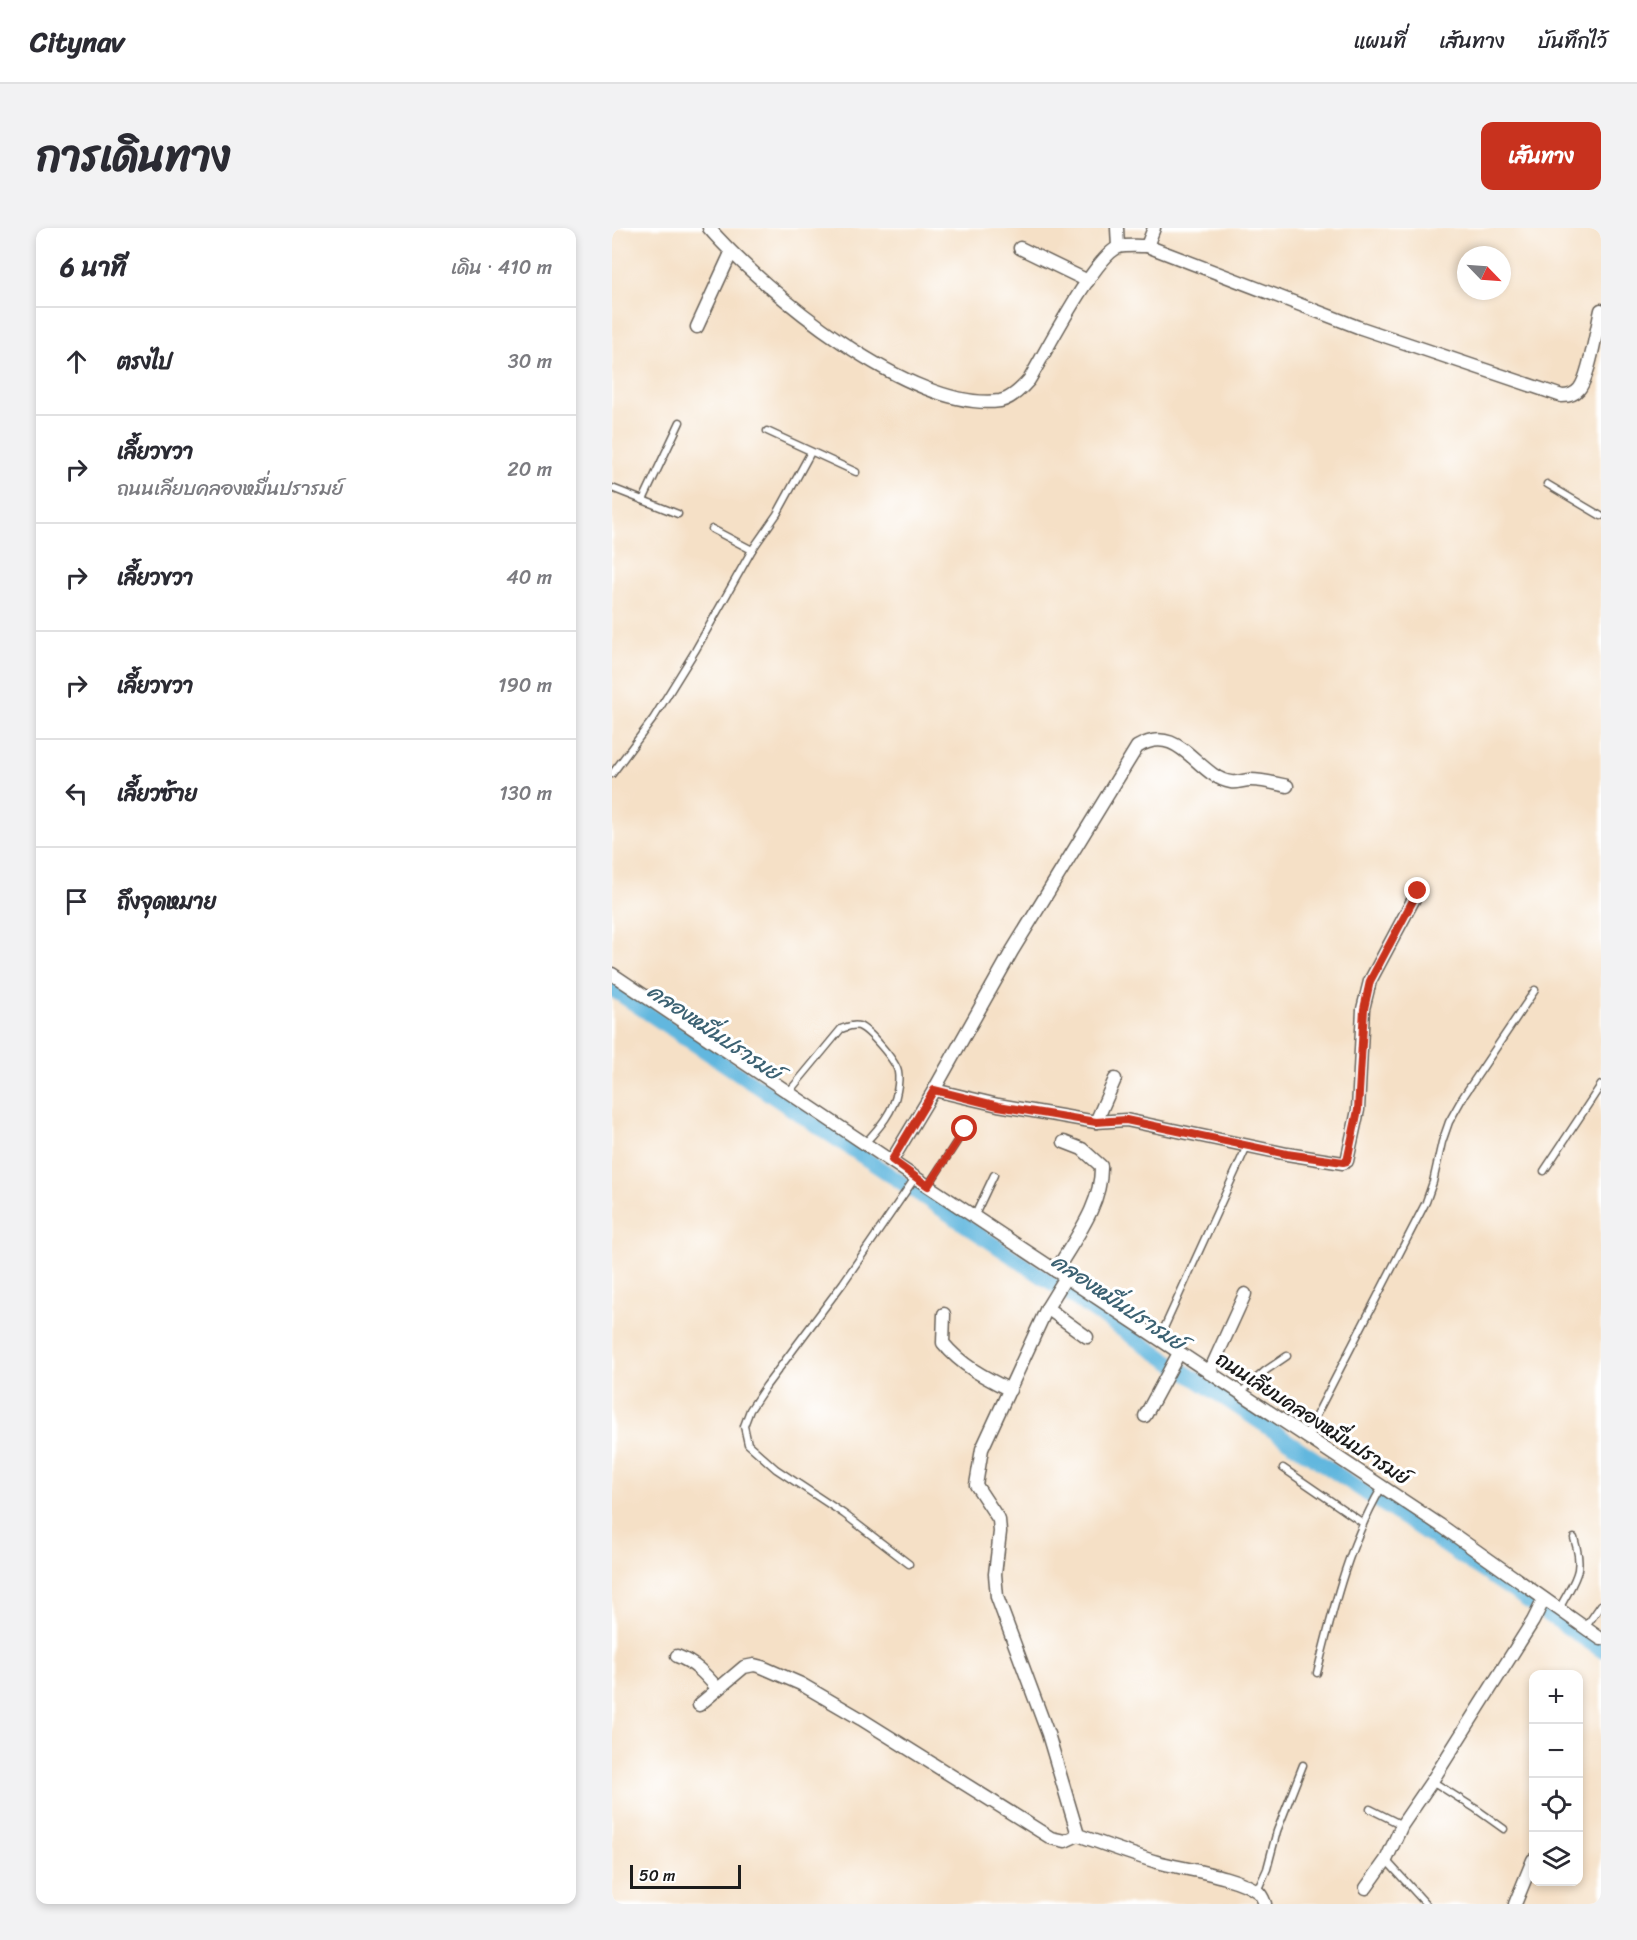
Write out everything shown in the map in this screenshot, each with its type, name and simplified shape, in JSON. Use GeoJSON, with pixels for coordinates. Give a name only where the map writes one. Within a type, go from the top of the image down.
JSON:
{"type":"FeatureCollection","features":[{"type":"Feature","properties":{"kind":"street"},"geometry":{"type":"LineString","coordinates":[[709,228],[731,253],[786,302],[824,330],[915,385],[941,395],[974,400],[1002,401],[1021,390],[1029,380],[1080,277],[1101,262],[1118,244],[1151,236],[1358,327],[1562,396],[1575,393],[1583,383],[1601,310]]}},
{"type":"Feature","properties":{"kind":"street"},"geometry":{"type":"LineString","coordinates":[[1117,228],[1118,244]]}},
{"type":"Feature","properties":{"kind":"street"},"geometry":{"type":"LineString","coordinates":[[1020,248],[1080,277]]}},
{"type":"Feature","properties":{"kind":"street"},"geometry":{"type":"LineString","coordinates":[[697,327],[731,253]]}},
{"type":"Feature","properties":{"kind":"street"},"geometry":{"type":"LineString","coordinates":[[892,1160],[1012,951],[1137,747],[1148,741],[1164,741],[1183,747],[1205,768],[1231,782],[1267,781],[1287,786]]}},
{"type":"Feature","properties":{"kind":"street"},"geometry":{"type":"LineString","coordinates":[[934,1090],[998,1106],[1096,1122],[1126,1120],[1287,1154],[1347,1161],[1358,1110],[1364,1009],[1370,981],[1418,891]]}},
{"type":"Feature","properties":{"kind":"street","name":"ถนนเลียบคลองหมื่นปรารมย์"},"geometry":{"type":"LineString","coordinates":[[612,974],[788,1093],[866,1142],[1061,1277],[1159,1340],[1173,1363],[1209,1373],[1601,1639]]}},
{"type":"Feature","properties":{"kind":"street"},"geometry":{"type":"LineString","coordinates":[[1096,1122],[1114,1078]]}},
{"type":"Feature","properties":{"kind":"street"},"geometry":{"type":"LineString","coordinates":[[1064,1142],[1082,1149],[1101,1166],[1102,1183],[1090,1215],[982,1449],[976,1485],[999,1520],[1000,1532],[995,1574],[997,1597],[1048,1734],[1078,1835]]}},
{"type":"Feature","properties":{"kind":"street"},"geometry":{"type":"LineString","coordinates":[[1209,1373],[1245,1294]]}},
{"type":"Feature","properties":{"kind":"street"},"geometry":{"type":"LineString","coordinates":[[1049,1304],[1087,1337]]}},
{"type":"Feature","properties":{"kind":"street"},"geometry":{"type":"LineString","coordinates":[[944,1314],[943,1343],[953,1356],[965,1366],[1010,1390]]}},
{"type":"Feature","properties":{"kind":"street"},"geometry":{"type":"LineString","coordinates":[[1145,1416],[1173,1363]]}},
{"type":"Feature","properties":{"kind":"street"},"geometry":{"type":"LineString","coordinates":[[1366,1887],[1386,1860],[1402,1825],[1533,1621],[1544,1599]]}},
{"type":"Feature","properties":{"kind":"street"},"geometry":{"type":"LineString","coordinates":[[677,1656],[697,1666],[717,1688]]}},
{"type":"Feature","properties":{"kind":"street"},"geometry":{"type":"LineString","coordinates":[[699,1705],[744,1667],[754,1665],[762,1667],[801,1684],[861,1719],[1051,1838],[1065,1841],[1078,1835],[1156,1862],[1220,1877],[1257,1891],[1263,1897],[1265,1904]]}},
{"type":"Feature","properties":{"kind":"street"},"geometry":{"type":"LineString","coordinates":[[1515,1904],[1529,1870]]}},
{"type":"Feature","properties":{"kind":"lane"},"geometry":{"type":"LineString","coordinates":[[643,500],[680,422]]}},
{"type":"Feature","properties":{"kind":"lane"},"geometry":{"type":"LineString","coordinates":[[768,431],[856,472]]}},
{"type":"Feature","properties":{"kind":"lane"},"geometry":{"type":"LineString","coordinates":[[612,774],[653,719],[695,651],[752,550],[777,514],[811,452]]}},
{"type":"Feature","properties":{"kind":"lane"},"geometry":{"type":"LineString","coordinates":[[1547,484],[1601,516]]}},
{"type":"Feature","properties":{"kind":"lane"},"geometry":{"type":"LineString","coordinates":[[612,488],[678,514]]}},
{"type":"Feature","properties":{"kind":"lane"},"geometry":{"type":"LineString","coordinates":[[712,529],[752,550]]}},
{"type":"Feature","properties":{"kind":"lane"},"geometry":{"type":"LineString","coordinates":[[1305,1437],[1425,1202],[1433,1182],[1449,1122],[1463,1097],[1535,990]]}},
{"type":"Feature","properties":{"kind":"lane"},"geometry":{"type":"LineString","coordinates":[[788,1093],[841,1029],[850,1026],[861,1027],[890,1057],[898,1072],[897,1092],[891,1108],[881,1125],[866,1142]]}},
{"type":"Feature","properties":{"kind":"lane"},"geometry":{"type":"LineString","coordinates":[[1544,1171],[1601,1085]]}},
{"type":"Feature","properties":{"kind":"lane"},"geometry":{"type":"LineString","coordinates":[[928,1186],[965,1129]]}},
{"type":"Feature","properties":{"kind":"lane"},"geometry":{"type":"LineString","coordinates":[[1159,1340],[1247,1146]]}},
{"type":"Feature","properties":{"kind":"lane"},"geometry":{"type":"LineString","coordinates":[[974,1216],[994,1175]]}},
{"type":"Feature","properties":{"kind":"lane"},"geometry":{"type":"LineString","coordinates":[[909,1564],[844,1514],[776,1469],[748,1444],[744,1426],[750,1410],[766,1386],[843,1283],[915,1177]]}},
{"type":"Feature","properties":{"kind":"lane"},"geometry":{"type":"LineString","coordinates":[[1240,1394],[1265,1371],[1287,1356]]}},
{"type":"Feature","properties":{"kind":"lane"},"geometry":{"type":"LineString","coordinates":[[1282,1468],[1363,1523]]}},
{"type":"Feature","properties":{"kind":"lane"},"geometry":{"type":"LineString","coordinates":[[1317,1673],[1339,1590],[1363,1523],[1380,1490]]}},
{"type":"Feature","properties":{"kind":"lane"},"geometry":{"type":"LineString","coordinates":[[1559,1609],[1579,1571],[1579,1555],[1574,1538]]}},
{"type":"Feature","properties":{"kind":"lane"},"geometry":{"type":"LineString","coordinates":[[1584,1629],[1601,1605]]}},
{"type":"Feature","properties":{"kind":"lane"},"geometry":{"type":"LineString","coordinates":[[1257,1891],[1267,1869],[1277,1831],[1303,1765]]}},
{"type":"Feature","properties":{"kind":"lane"},"geometry":{"type":"LineString","coordinates":[[1432,1781],[1504,1829]]}},
{"type":"Feature","properties":{"kind":"lane"},"geometry":{"type":"LineString","coordinates":[[1370,1809],[1402,1825]]}},
{"type":"Feature","properties":{"kind":"lane"},"geometry":{"type":"LineString","coordinates":[[1386,1860],[1426,1904]]}},
{"type":"Feature","properties":{"kind":"waterway","name":"คลองหมื่นปรารมย์"},"geometry":{"type":"LineString","coordinates":[[612,989],[1601,1650]]}},
{"type":"Feature","properties":{"kind":"route"},"geometry":{"type":"LineString","coordinates":[[965,1129],[928,1186],[892,1160],[934,1090],[998,1106],[1096,1122],[1126,1120],[1287,1154],[1347,1161],[1358,1110],[1364,1009],[1370,981],[1418,891]]}}]}
